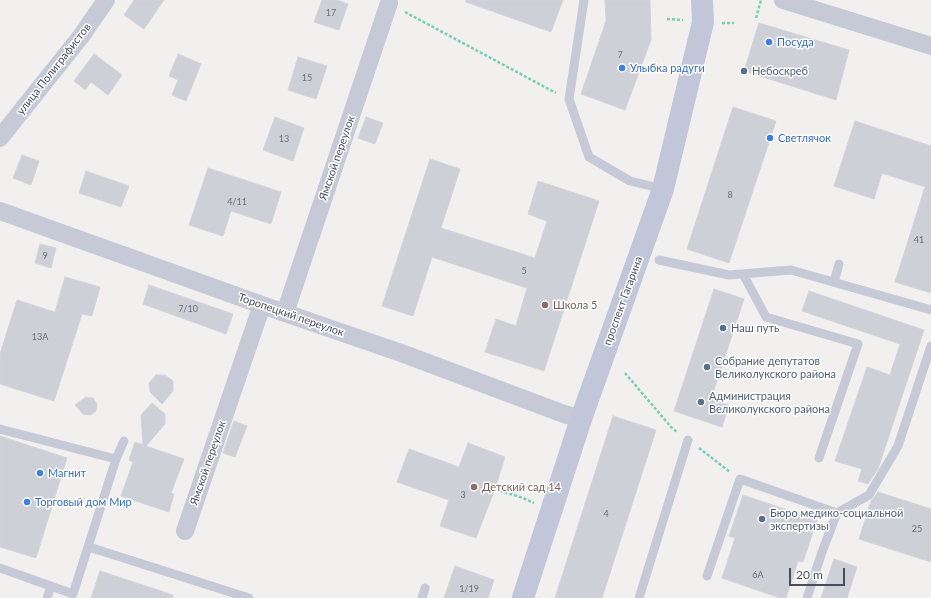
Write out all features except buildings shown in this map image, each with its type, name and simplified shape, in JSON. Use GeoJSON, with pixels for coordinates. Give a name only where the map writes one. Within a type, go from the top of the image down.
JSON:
{"type":"FeatureCollection","features":[{"type":"Feature","properties":{"kind":"main road","name":"проспект Гагарина"},"geometry":{"type":"LineString","coordinates":[[523,598],[581,419],[663,189],[703,22],[702,0]]}},
{"type":"Feature","properties":{"kind":"street","name":"улица Полиграфистов"},"geometry":{"type":"LineString","coordinates":[[0,138],[82,35],[106,0]]}},
{"type":"Feature","properties":{"kind":"street"},"geometry":{"type":"LineString","coordinates":[[783,0],[931,46]]}},
{"type":"Feature","properties":{"kind":"street","name":"Ямской переулок"},"geometry":{"type":"LineString","coordinates":[[285,313],[389,4]]}},
{"type":"Feature","properties":{"kind":"street","name":"Торопецкий переулок"},"geometry":{"type":"LineString","coordinates":[[0,211],[285,313],[403,360],[581,419]]}},
{"type":"Feature","properties":{"kind":"street","name":"Ямской переулок"},"geometry":{"type":"LineString","coordinates":[[185,531],[262,305]]}},
{"type":"Feature","properties":{"kind":"lane"},"geometry":{"type":"LineString","coordinates":[[581,1],[569,99],[589,157],[630,181],[663,189]]}},
{"type":"Feature","properties":{"kind":"lane"},"geometry":{"type":"LineString","coordinates":[[659,260],[729,275],[791,270],[931,310]]}},
{"type":"Feature","properties":{"kind":"lane"},"geometry":{"type":"LineString","coordinates":[[834,282],[839,264]]}},
{"type":"Feature","properties":{"kind":"lane"},"geometry":{"type":"LineString","coordinates":[[744,274],[766,317],[858,344],[819,458]]}},
{"type":"Feature","properties":{"kind":"lane"},"geometry":{"type":"LineString","coordinates":[[807,598],[837,513],[868,495],[898,446],[931,346]]}},
{"type":"Feature","properties":{"kind":"lane"},"geometry":{"type":"LineString","coordinates":[[0,429],[116,459]]}},
{"type":"Feature","properties":{"kind":"lane"},"geometry":{"type":"LineString","coordinates":[[639,598],[688,440]]}},
{"type":"Feature","properties":{"kind":"lane"},"geometry":{"type":"LineString","coordinates":[[0,568],[73,594],[116,459],[124,442]]}},
{"type":"Feature","properties":{"kind":"lane"},"geometry":{"type":"LineString","coordinates":[[707,576],[740,479],[837,513]]}},
{"type":"Feature","properties":{"kind":"lane"},"geometry":{"type":"LineString","coordinates":[[89,547],[249,598]]}},
{"type":"Feature","properties":{"kind":"lane"},"geometry":{"type":"LineString","coordinates":[[47,598],[51,586]]}},
{"type":"Feature","properties":{"kind":"lane"},"geometry":{"type":"LineString","coordinates":[[422,598],[425,588]]}},
{"type":"Feature","properties":{"kind":"path"},"geometry":{"type":"LineString","coordinates":[[756,18],[761,0]]}},
{"type":"Feature","properties":{"kind":"path"},"geometry":{"type":"LineString","coordinates":[[389,4],[569,99]]}},
{"type":"Feature","properties":{"kind":"path"},"geometry":{"type":"LineString","coordinates":[[495,489],[534,503]]}},
{"type":"Feature","properties":{"kind":"place","name":"Посуда"},"geometry":{"type":"Point","coordinates":[769,42]}},
{"type":"Feature","properties":{"kind":"place","name":"Улыбка радуги"},"geometry":{"type":"Point","coordinates":[622,68]}},
{"type":"Feature","properties":{"kind":"place","name":"Небоскреб"},"geometry":{"type":"Point","coordinates":[744,71]}},
{"type":"Feature","properties":{"kind":"place","name":"Светлячок"},"geometry":{"type":"Point","coordinates":[770,138]}},
{"type":"Feature","properties":{"kind":"place","name":"Школа 5"},"geometry":{"type":"Point","coordinates":[545,305]}},
{"type":"Feature","properties":{"kind":"place","name":"Наш путь"},"geometry":{"type":"Point","coordinates":[723,328]}},
{"type":"Feature","properties":{"kind":"place","name":"Собрание депутатов Великолукского района"},"geometry":{"type":"Point","coordinates":[707,367]}},
{"type":"Feature","properties":{"kind":"place","name":"Администрация Великолукского района"},"geometry":{"type":"Point","coordinates":[701,402]}},
{"type":"Feature","properties":{"kind":"place","name":"Магнит"},"geometry":{"type":"Point","coordinates":[40,473]}},
{"type":"Feature","properties":{"kind":"place","name":"Детский сад 14"},"geometry":{"type":"Point","coordinates":[474,487]}},
{"type":"Feature","properties":{"kind":"place","name":"Торговый дом Мир"},"geometry":{"type":"Point","coordinates":[27,502]}},
{"type":"Feature","properties":{"kind":"place","name":"Бюро медико-социальной экспертизы"},"geometry":{"type":"Point","coordinates":[762,519]}}]}
